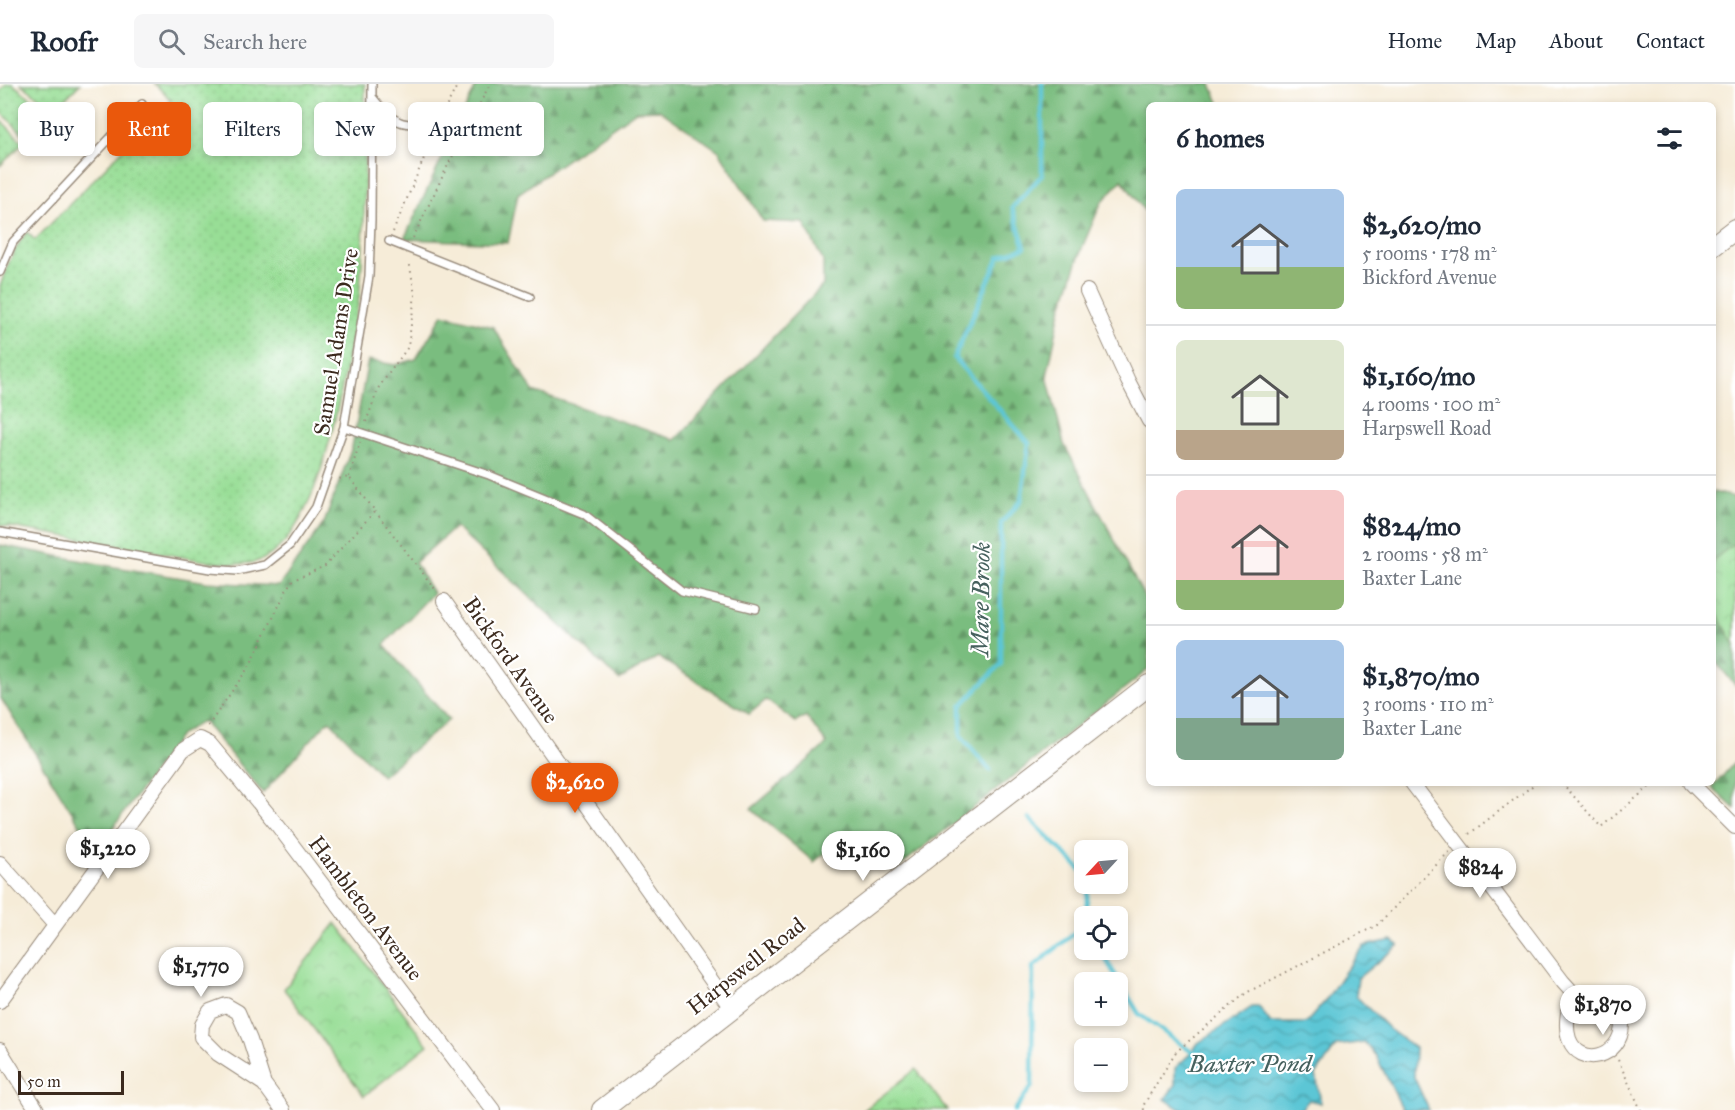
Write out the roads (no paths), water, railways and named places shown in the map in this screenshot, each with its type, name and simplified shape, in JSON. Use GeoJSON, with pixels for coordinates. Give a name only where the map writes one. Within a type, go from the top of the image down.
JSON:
{"type":"FeatureCollection","features":[{"type":"Feature","properties":{"kind":"main road"},"geometry":{"type":"LineString","coordinates":[[1716,244],[1735,229]]}},
{"type":"Feature","properties":{"kind":"main road","name":"Harpswell Road"},"geometry":{"type":"LineString","coordinates":[[602,1110],[1146,687]]}},
{"type":"Feature","properties":{"kind":"street"},"geometry":{"type":"LineString","coordinates":[[1087,291],[1146,415]]}},
{"type":"Feature","properties":{"kind":"street","name":"Bickford Avenue"},"geometry":{"type":"LineString","coordinates":[[444,601],[731,1008]]}},
{"type":"Feature","properties":{"kind":"street","name":"Hambleton Avenue"},"geometry":{"type":"LineString","coordinates":[[55,925],[183,750],[200,739],[210,744],[278,826],[493,1110]]}},
{"type":"Feature","properties":{"kind":"street"},"geometry":{"type":"LineString","coordinates":[[1414,786],[1563,982],[1573,993],[1602,999],[1614,1005],[1622,1015],[1620,1039],[1613,1049],[1600,1056],[1586,1054],[1575,1049],[1569,1038],[1567,1026],[1573,993]]}},
{"type":"Feature","properties":{"kind":"street"},"geometry":{"type":"LineString","coordinates":[[1694,786],[1735,827]]}},
{"type":"Feature","properties":{"kind":"street"},"geometry":{"type":"LineString","coordinates":[[0,863],[55,925],[0,1001]]}},
{"type":"Feature","properties":{"kind":"street"},"geometry":{"type":"LineString","coordinates":[[264,1084],[218,1054],[201,1037],[202,1025],[210,1011],[226,1005],[238,1012],[264,1084],[283,1110]]}},
{"type":"Feature","properties":{"kind":"street"},"geometry":{"type":"LineString","coordinates":[[0,1050],[37,1110]]}},
{"type":"Feature","properties":{"kind":"lane","name":"Samuel Adams Drive"},"geometry":{"type":"LineString","coordinates":[[0,532],[210,569],[237,571],[264,565],[290,545],[316,507],[344,427],[369,276],[372,84]]}},
{"type":"Feature","properties":{"kind":"lane"},"geometry":{"type":"LineString","coordinates":[[373,98],[385,113],[400,123],[408,124]]}},
{"type":"Feature","properties":{"kind":"lane"},"geometry":{"type":"LineString","coordinates":[[0,272],[12,242],[107,141]]}},
{"type":"Feature","properties":{"kind":"lane"},"geometry":{"type":"LineString","coordinates":[[389,241],[530,297]]}},
{"type":"Feature","properties":{"kind":"lane"},"geometry":{"type":"LineString","coordinates":[[344,427],[489,475],[584,514],[682,591],[756,609]]}},
{"type":"Feature","properties":{"kind":"water","name":"Baxter Pond"},"geometry":{"type":"Polygon","coordinates":[[[1392,940],[1399,945],[1358,978],[1356,996],[1389,1029],[1415,1048],[1414,1077],[1429,1110],[1403,1110],[1376,1056],[1364,1042],[1336,1046],[1316,1075],[1321,1103],[1309,1100],[1302,1110],[1181,1110],[1165,1099],[1175,1085],[1175,1068],[1198,1043],[1252,1007],[1259,1007],[1271,1023],[1306,1023],[1326,1000],[1364,946],[1392,940]]]}},
{"type":"Feature","properties":{"kind":"waterway","name":"Mare Brook"},"geometry":{"type":"LineString","coordinates":[[990,770],[961,736],[961,706],[1001,664],[1001,523],[1021,501],[1029,443],[954,358],[999,257],[1025,247],[1012,208],[1042,175],[1042,84]]}},
{"type":"Feature","properties":{"kind":"waterway","name":"Mare Brook"},"geometry":{"type":"LineString","coordinates":[[1029,818],[1074,863]]}},
{"type":"Feature","properties":{"kind":"waterway","name":"Mare Brook"},"geometry":{"type":"LineString","coordinates":[[1087,894],[1087,906]]}},
{"type":"Feature","properties":{"kind":"waterway","name":"Mare Brook"},"geometry":{"type":"LineString","coordinates":[[1015,1110],[1032,1086],[1033,967],[1074,933]]}},
{"type":"Feature","properties":{"kind":"waterway"},"geometry":{"type":"LineString","coordinates":[[1106,960],[1139,1014],[1196,1055]]}}]}
